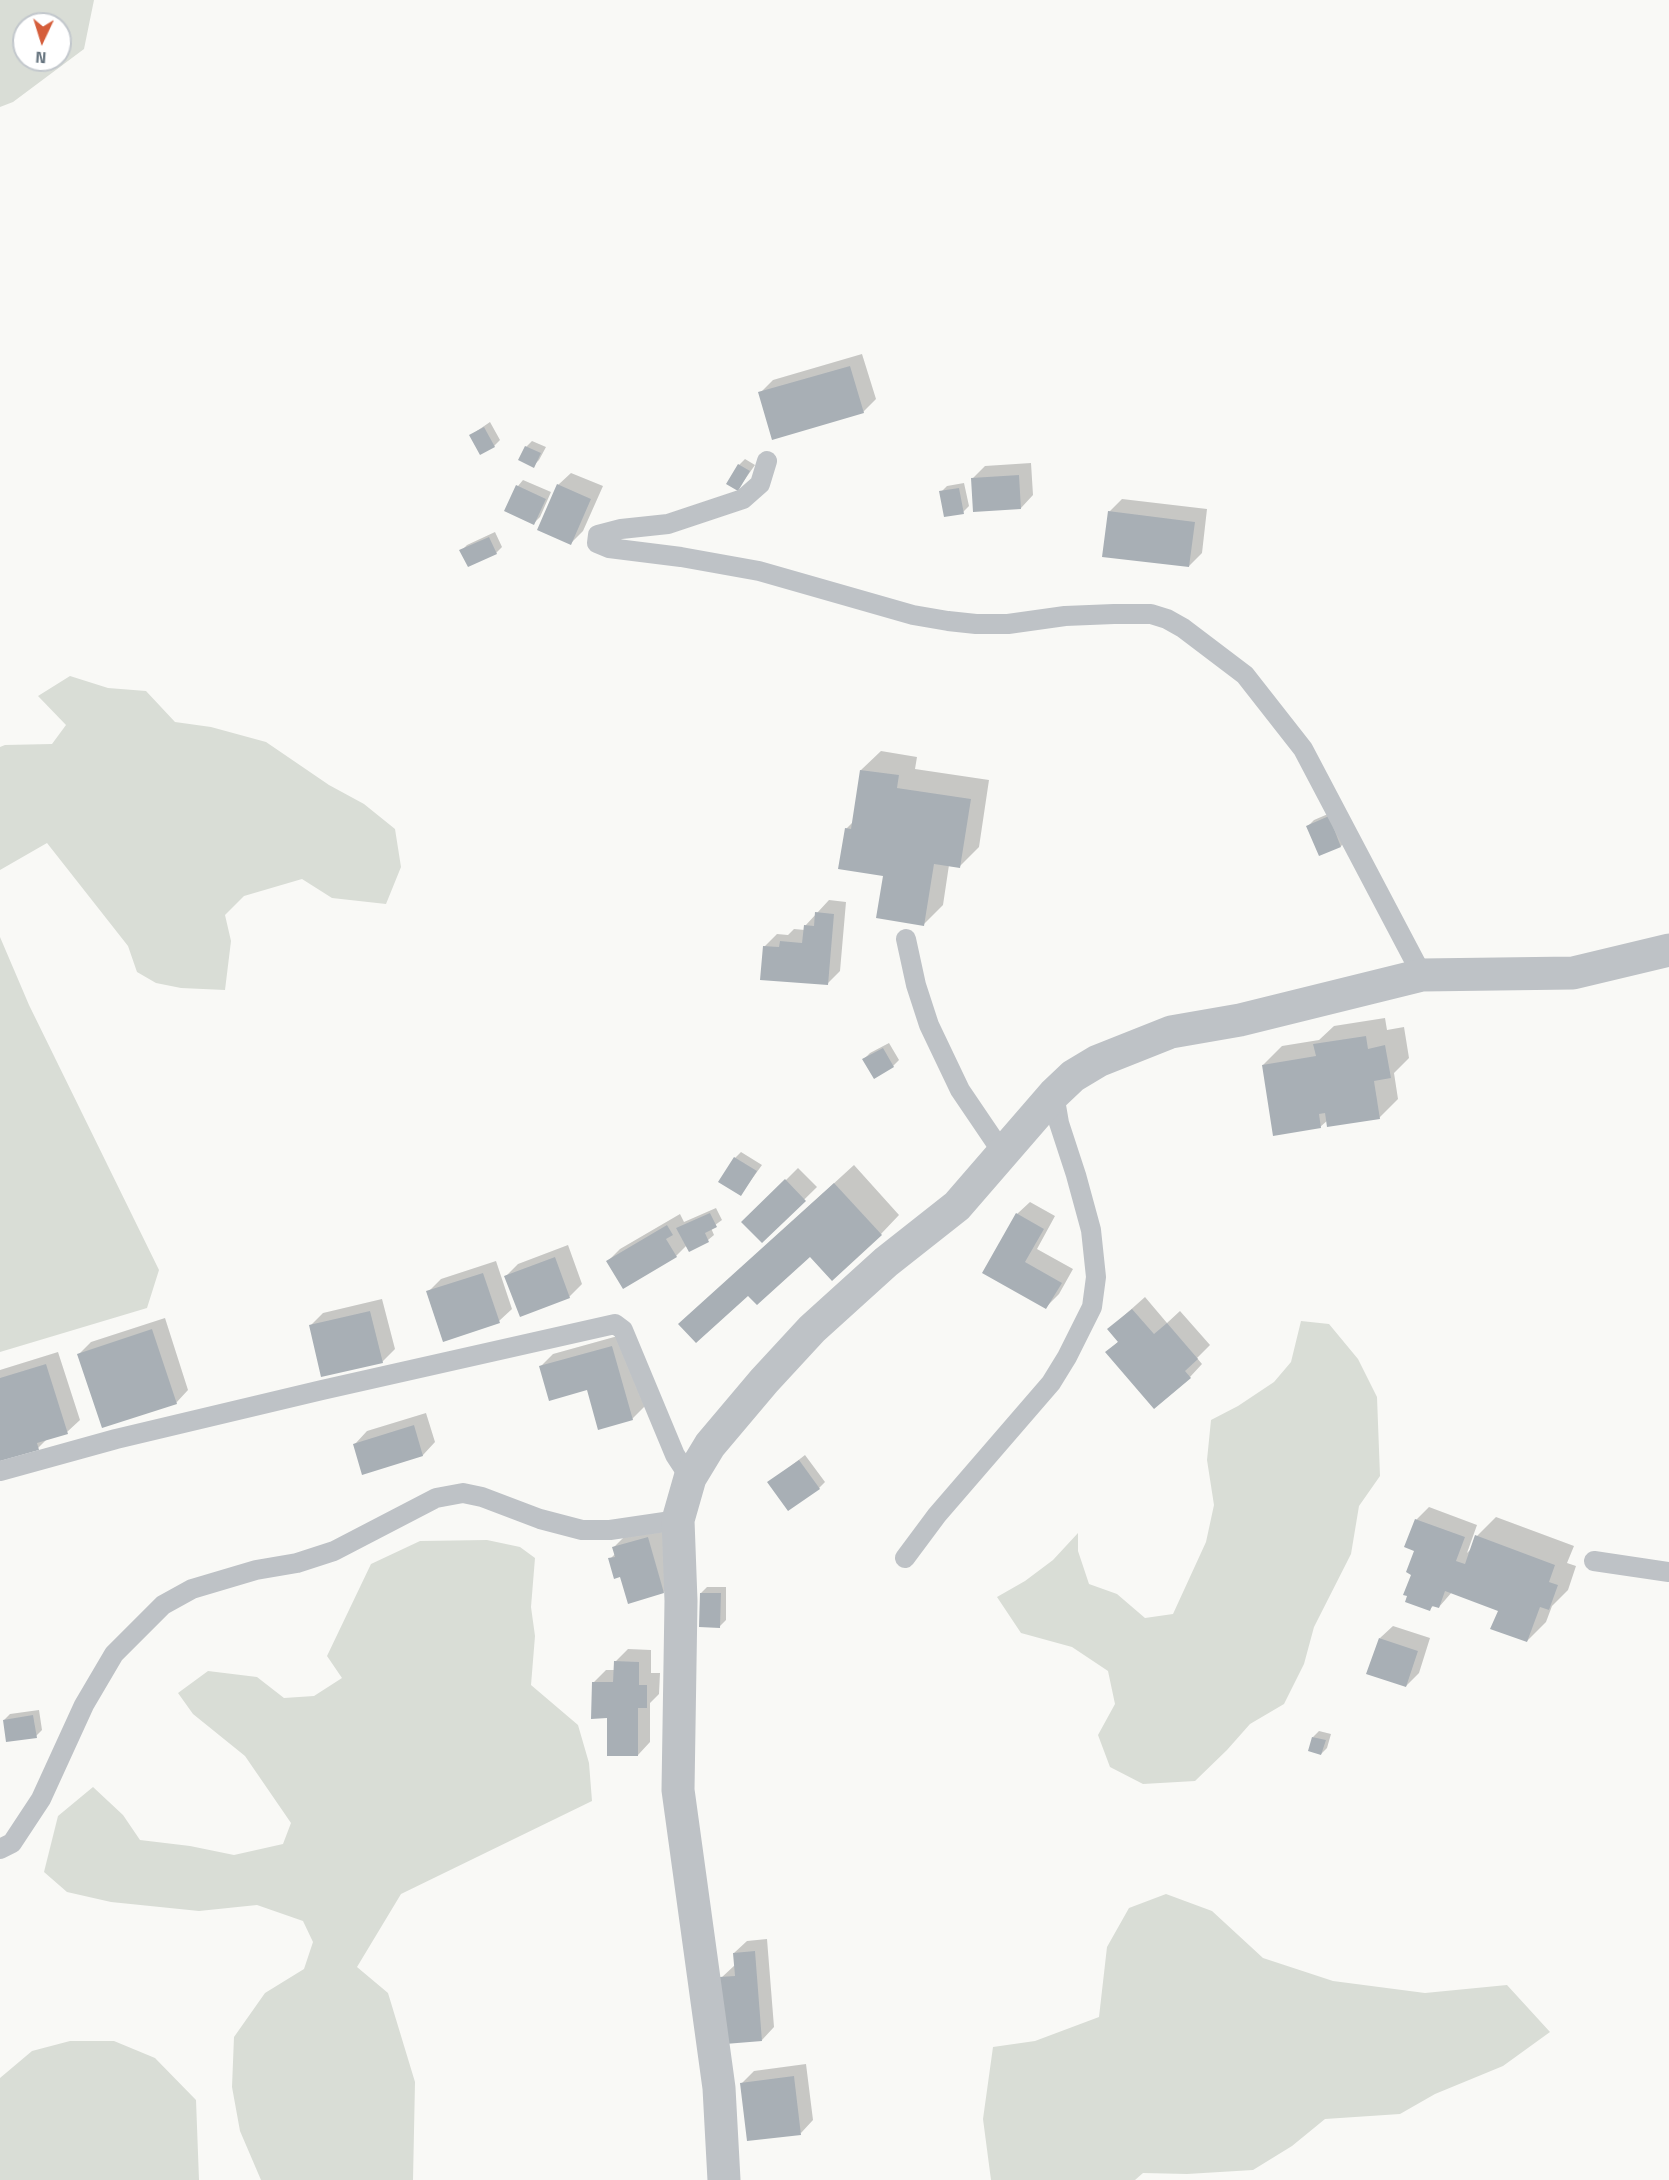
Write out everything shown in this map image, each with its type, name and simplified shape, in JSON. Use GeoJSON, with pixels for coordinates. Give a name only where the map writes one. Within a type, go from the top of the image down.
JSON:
{"type":"FeatureCollection","features":[{"type":"Feature","properties":{"kind":"street"},"geometry":{"type":"LineString","coordinates":[[724,2180],[719,2088],[678,1791],[681,1601],[678,1520],[682,1499],[690,1478],[710,1445],[812,1329],[886,1262],[957,1206],[1054,1094],[1073,1076],[1098,1061],[1171,1032],[1240,1020],[1422,975],[1573,973],[1669,950]]}},
{"type":"Feature","properties":{"kind":"lane"},"geometry":{"type":"LineString","coordinates":[[767,461],[760,484],[743,499],[668,524],[598,534],[597,543],[609,548],[681,557],[759,571],[912,615],[948,621],[1008,624],[1065,616],[1114,614],[1151,614],[1167,619],[1183,628],[1245,675],[1303,749],[1422,975]]}},
{"type":"Feature","properties":{"kind":"lane"},"geometry":{"type":"LineString","coordinates":[[906,939],[916,985],[929,1025],[960,1090],[1002,1152]]}},
{"type":"Feature","properties":{"kind":"lane"},"geometry":{"type":"LineString","coordinates":[[905,1558],[937,1515],[1051,1383],[1092,1307],[1096,1277],[1091,1230],[1059,1123],[1054,1094]]}},
{"type":"Feature","properties":{"kind":"lane"},"geometry":{"type":"LineString","coordinates":[[0,1471],[127,1436],[615,1324],[623,1330],[675,1455],[690,1478]]}},
{"type":"Feature","properties":{"kind":"lane"},"geometry":{"type":"LineString","coordinates":[[0,1849],[12,1843],[41,1799],[84,1706],[114,1654],[162,1605],[192,1589],[256,1570],[297,1563],[334,1551],[436,1498],[463,1493],[482,1497],[540,1519],[582,1530],[610,1530],[678,1520]]}},
{"type":"Feature","properties":{"kind":"lane"},"geometry":{"type":"LineString","coordinates":[[1594,1561],[1669,1572]]}},
{"type":"Feature","properties":{"kind":"shaded area"},"geometry":{"type":"Polygon","coordinates":[[[0,0],[94,0],[84,49],[72,58],[72,12],[12,12],[12,72],[53,72],[13,102],[0,107],[0,0]]]}},
{"type":"Feature","properties":{"kind":"shaded area"},"geometry":{"type":"Polygon","coordinates":[[[70,676],[108,688],[146,691],[175,722],[211,727],[266,742],[329,785],[364,804],[395,829],[401,867],[386,904],[332,898],[302,879],[244,896],[225,915],[231,941],[225,990],[181,988],[156,983],[137,972],[128,946],[47,843],[0,870],[0,747],[52,744],[66,725],[38,696],[70,676]]]}},
{"type":"Feature","properties":{"kind":"shaded area"},"geometry":{"type":"Polygon","coordinates":[[[0,937],[29,1005],[159,1270],[147,1308],[0,1352],[0,937]]]}},
{"type":"Feature","properties":{"kind":"shaded area"},"geometry":{"type":"Polygon","coordinates":[[[1301,1321],[1329,1324],[1358,1359],[1377,1397],[1380,1476],[1359,1506],[1351,1554],[1314,1627],[1304,1664],[1284,1704],[1250,1724],[1195,1781],[1143,1784],[1110,1767],[1098,1735],[1115,1704],[1108,1671],[1072,1647],[1021,1633],[997,1597],[1025,1581],[1053,1560],[1078,1533],[1078,1551],[1089,1584],[1117,1594],[1145,1618],[1173,1614],[1206,1542],[1214,1505],[1207,1460],[1211,1420],[1238,1406],[1274,1382],[1291,1362],[1301,1321]]]}},
{"type":"Feature","properties":{"kind":"shaded area"},"geometry":{"type":"Polygon","coordinates":[[[487,1540],[520,1547],[535,1558],[531,1607],[535,1636],[531,1685],[578,1725],[589,1763],[592,1801],[401,1894],[357,1967],[388,1993],[415,2082],[413,2180],[261,2180],[240,2131],[232,2087],[234,2037],[265,1993],[304,1969],[313,1942],[303,1921],[257,1905],[199,1911],[111,1902],[67,1892],[44,1872],[58,1816],[93,1787],[123,1815],[140,1840],[190,1846],[234,1855],[283,1844],[291,1823],[245,1756],[193,1714],[178,1693],[208,1671],[257,1677],[284,1698],[314,1696],[342,1678],[327,1656],[371,1564],[420,1541],[487,1540]]]}},
{"type":"Feature","properties":{"kind":"shaded area"},"geometry":{"type":"Polygon","coordinates":[[[1166,1894],[1212,1911],[1263,1958],[1333,1981],[1425,1993],[1507,1985],[1550,2032],[1503,2066],[1435,2094],[1400,2114],[1325,2119],[1292,2146],[1253,2170],[1187,2174],[1143,2173],[1135,2180],[991,2180],[983,2119],[993,2047],[1035,2041],[1099,2017],[1107,1947],[1129,1908],[1166,1894]]]}},
{"type":"Feature","properties":{"kind":"shaded area"},"geometry":{"type":"Polygon","coordinates":[[[70,2041],[114,2041],[155,2058],[196,2100],[199,2180],[0,2180],[0,2078],[32,2051],[70,2041]]]}},
{"type":"Feature","properties":{"kind":"building"},"geometry":{"type":"Polygon","coordinates":[[[850,366],[864,413],[772,440],[758,392],[850,366]]]}},
{"type":"Feature","properties":{"kind":"building"},"geometry":{"type":"Polygon","coordinates":[[[484,427],[495,447],[480,455],[469,435],[484,427]]]}},
{"type":"Feature","properties":{"kind":"building"},"geometry":{"type":"Polygon","coordinates":[[[525,446],[541,453],[534,468],[518,460],[525,446]]]}},
{"type":"Feature","properties":{"kind":"building"},"geometry":{"type":"Polygon","coordinates":[[[738,464],[750,471],[738,491],[726,484],[738,464]]]}},
{"type":"Feature","properties":{"kind":"building"},"geometry":{"type":"Polygon","coordinates":[[[1019,475],[1021,509],[973,512],[971,478],[1019,475]]]}},
{"type":"Feature","properties":{"kind":"building"},"geometry":{"type":"Polygon","coordinates":[[[557,484],[591,499],[571,545],[537,530],[557,484]]]}},
{"type":"Feature","properties":{"kind":"building"},"geometry":{"type":"Polygon","coordinates":[[[516,485],[546,499],[534,525],[504,511],[516,485]]]}},
{"type":"Feature","properties":{"kind":"building"},"geometry":{"type":"Polygon","coordinates":[[[959,488],[964,514],[944,517],[939,491],[959,488]]]}},
{"type":"Feature","properties":{"kind":"building"},"geometry":{"type":"Polygon","coordinates":[[[1108,511],[1195,522],[1189,567],[1102,557],[1108,511]]]}},
{"type":"Feature","properties":{"kind":"building"},"geometry":{"type":"Polygon","coordinates":[[[489,537],[497,554],[468,567],[459,550],[489,537]]]}},
{"type":"Feature","properties":{"kind":"building"},"geometry":{"type":"Polygon","coordinates":[[[860,770],[899,775],[897,788],[971,799],[960,868],[934,864],[924,926],[876,918],[883,876],[838,869],[845,828],[851,829],[860,770]]]}},
{"type":"Feature","properties":{"kind":"building"},"geometry":{"type":"Polygon","coordinates":[[[1329,816],[1341,847],[1319,856],[1306,826],[1329,816]]]}},
{"type":"Feature","properties":{"kind":"building"},"geometry":{"type":"Polygon","coordinates":[[[815,912],[834,914],[828,985],[760,980],[763,946],[779,947],[780,941],[802,943],[804,925],[814,926],[815,912]]]}},
{"type":"Feature","properties":{"kind":"building"},"geometry":{"type":"Polygon","coordinates":[[[1366,1036],[1368,1049],[1385,1045],[1391,1078],[1374,1081],[1380,1119],[1327,1127],[1325,1113],[1319,1114],[1321,1128],[1273,1136],[1262,1065],[1316,1056],[1313,1044],[1366,1036]]]}},
{"type":"Feature","properties":{"kind":"building"},"geometry":{"type":"Polygon","coordinates":[[[883,1048],[894,1067],[874,1079],[862,1059],[883,1048]]]}},
{"type":"Feature","properties":{"kind":"building"},"geometry":{"type":"Polygon","coordinates":[[[734,1157],[757,1171],[741,1196],[718,1182],[734,1157]]]}},
{"type":"Feature","properties":{"kind":"building"},"geometry":{"type":"Polygon","coordinates":[[[785,1179],[806,1201],[762,1243],[741,1222],[785,1179]]]}},
{"type":"Feature","properties":{"kind":"building"},"geometry":{"type":"Polygon","coordinates":[[[834,1183],[882,1235],[832,1281],[810,1257],[757,1305],[748,1296],[696,1343],[678,1324],[834,1183]]]}},
{"type":"Feature","properties":{"kind":"building"},"geometry":{"type":"Polygon","coordinates":[[[710,1213],[717,1227],[705,1233],[709,1242],[689,1252],[676,1228],[710,1213]]]}},
{"type":"Feature","properties":{"kind":"building"},"geometry":{"type":"Polygon","coordinates":[[[1016,1213],[1044,1229],[1025,1262],[1062,1283],[1046,1309],[982,1273],[1016,1213]]]}},
{"type":"Feature","properties":{"kind":"building"},"geometry":{"type":"Polygon","coordinates":[[[667,1225],[673,1235],[666,1239],[677,1257],[623,1289],[606,1261],[667,1225]]]}},
{"type":"Feature","properties":{"kind":"building"},"geometry":{"type":"Polygon","coordinates":[[[555,1257],[570,1298],[520,1317],[504,1276],[555,1257]]]}},
{"type":"Feature","properties":{"kind":"building"},"geometry":{"type":"Polygon","coordinates":[[[483,1273],[500,1323],[443,1342],[426,1291],[483,1273]]]}},
{"type":"Feature","properties":{"kind":"building"},"geometry":{"type":"Polygon","coordinates":[[[1132,1309],[1154,1334],[1167,1323],[1198,1359],[1185,1371],[1191,1378],[1154,1409],[1105,1352],[1118,1342],[1107,1329],[1132,1309]]]}},
{"type":"Feature","properties":{"kind":"building"},"geometry":{"type":"Polygon","coordinates":[[[370,1311],[383,1363],[321,1377],[309,1325],[370,1311]]]}},
{"type":"Feature","properties":{"kind":"building"},"geometry":{"type":"Polygon","coordinates":[[[152,1329],[177,1404],[102,1428],[77,1354],[152,1329]]]}},
{"type":"Feature","properties":{"kind":"building"},"geometry":{"type":"Polygon","coordinates":[[[612,1346],[633,1420],[598,1430],[587,1390],[549,1401],[539,1366],[612,1346]]]}},
{"type":"Feature","properties":{"kind":"building"},"geometry":{"type":"Polygon","coordinates":[[[46,1364],[68,1434],[37,1443],[39,1450],[0,1461],[0,1378],[46,1364]]]}},
{"type":"Feature","properties":{"kind":"building"},"geometry":{"type":"Polygon","coordinates":[[[414,1425],[423,1456],[362,1475],[353,1444],[414,1425]]]}},
{"type":"Feature","properties":{"kind":"building"},"geometry":{"type":"Polygon","coordinates":[[[799,1460],[820,1489],[788,1511],[767,1482],[799,1460]]]}},
{"type":"Feature","properties":{"kind":"building"},"geometry":{"type":"Polygon","coordinates":[[[1415,1519],[1465,1537],[1456,1561],[1465,1564],[1475,1535],[1555,1565],[1549,1582],[1558,1585],[1549,1610],[1540,1607],[1527,1642],[1490,1629],[1498,1611],[1445,1591],[1439,1608],[1432,1606],[1430,1611],[1405,1602],[1407,1596],[1403,1595],[1411,1575],[1406,1572],[1414,1551],[1404,1547],[1415,1519]]]}},
{"type":"Feature","properties":{"kind":"building"},"geometry":{"type":"Polygon","coordinates":[[[648,1537],[664,1593],[628,1604],[620,1577],[614,1579],[608,1558],[615,1557],[612,1547],[648,1537]]]}},
{"type":"Feature","properties":{"kind":"building"},"geometry":{"type":"Polygon","coordinates":[[[700,1593],[721,1593],[720,1628],[699,1627],[700,1593]]]}},
{"type":"Feature","properties":{"kind":"building"},"geometry":{"type":"Polygon","coordinates":[[[1379,1638],[1418,1651],[1406,1687],[1366,1674],[1379,1638]]]}},
{"type":"Feature","properties":{"kind":"building"},"geometry":{"type":"Polygon","coordinates":[[[614,1661],[639,1662],[639,1685],[647,1685],[647,1708],[638,1708],[638,1756],[607,1756],[607,1718],[591,1719],[592,1682],[613,1682],[614,1661]]]}},
{"type":"Feature","properties":{"kind":"building"},"geometry":{"type":"Polygon","coordinates":[[[33,1715],[37,1738],[6,1742],[3,1720],[33,1715]]]}},
{"type":"Feature","properties":{"kind":"building"},"geometry":{"type":"Polygon","coordinates":[[[1312,1737],[1326,1740],[1321,1755],[1308,1751],[1312,1737]]]}},
{"type":"Feature","properties":{"kind":"building"},"geometry":{"type":"Polygon","coordinates":[[[755,1951],[762,2041],[725,2044],[719,1977],[735,1976],[733,1953],[755,1951]]]}},
{"type":"Feature","properties":{"kind":"building"},"geometry":{"type":"Polygon","coordinates":[[[794,2076],[801,2135],[747,2141],[740,2083],[794,2076]]]}}]}
